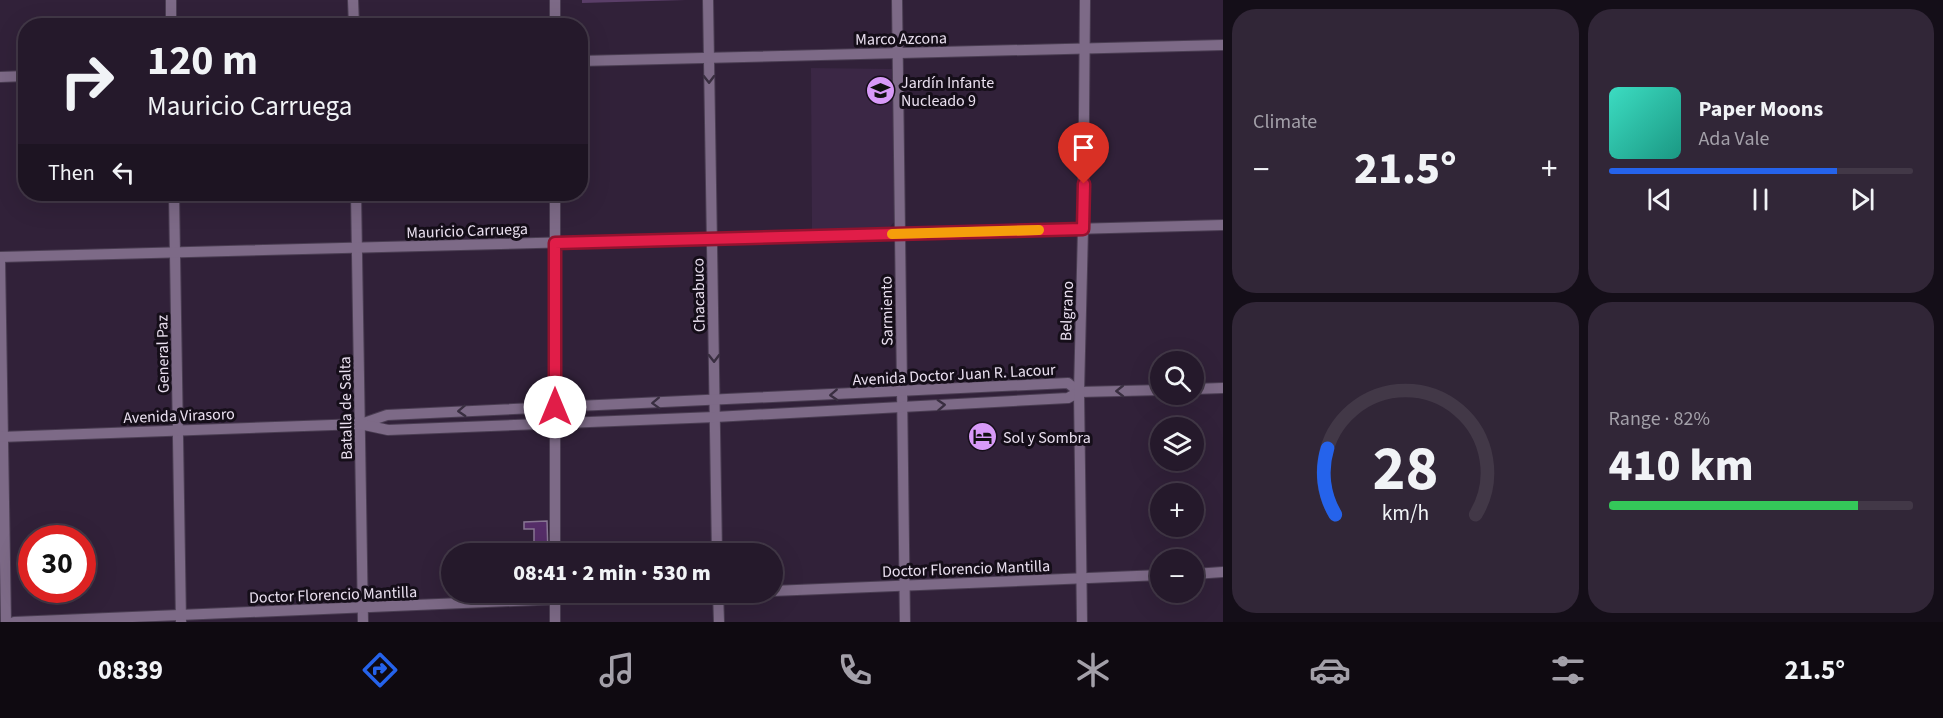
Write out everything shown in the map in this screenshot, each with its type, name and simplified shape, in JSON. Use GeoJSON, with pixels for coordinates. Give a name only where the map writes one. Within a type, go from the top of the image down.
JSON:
{"type":"FeatureCollection","features":[{"type":"Feature","properties":{"kind":"street"},"geometry":{"type":"LineString","coordinates":[[171,0],[171,18]]}},
{"type":"Feature","properties":{"kind":"street"},"geometry":{"type":"LineString","coordinates":[[353,0],[354,18]]}},
{"type":"Feature","properties":{"kind":"street"},"geometry":{"type":"LineString","coordinates":[[555,0],[555,18]]}},
{"type":"Feature","properties":{"kind":"street","name":"Chacabuco"},"geometry":{"type":"LineString","coordinates":[[708,0],[717,543]]}},
{"type":"Feature","properties":{"kind":"street","name":"Sarmiento"},"geometry":{"type":"LineString","coordinates":[[897,0],[905,622]]}},
{"type":"Feature","properties":{"kind":"street","name":"Belgrano"},"geometry":{"type":"LineString","coordinates":[[1082,622],[1078,392],[1083,229],[1085,0]]}},
{"type":"Feature","properties":{"kind":"street","name":"Marco Azcona"},"geometry":{"type":"LineString","coordinates":[[588,61],[1223,45]]}},
{"type":"Feature","properties":{"kind":"street"},"geometry":{"type":"LineString","coordinates":[[0,77],[18,76]]}},
{"type":"Feature","properties":{"kind":"street","name":"General Paz"},"geometry":{"type":"LineString","coordinates":[[174,201],[181,618]]}},
{"type":"Feature","properties":{"kind":"street","name":"Batalla de Salta"},"geometry":{"type":"LineString","coordinates":[[356,201],[363,622]]}},
{"type":"Feature","properties":{"kind":"street"},"geometry":{"type":"LineString","coordinates":[[555,201],[555,543]]}},
{"type":"Feature","properties":{"kind":"street","name":"Mauricio Carruega"},"geometry":{"type":"LineString","coordinates":[[0,259],[1223,225]]}},
{"type":"Feature","properties":{"kind":"street"},"geometry":{"type":"LineString","coordinates":[[0,259],[6,622]]}},
{"type":"Feature","properties":{"kind":"street","name":"Avenida Doctor Juan R. Lacour"},"geometry":{"type":"LineString","coordinates":[[360,424],[387,415],[555,415],[715,417],[1068,398],[1078,392],[1068,383],[715,401],[555,415],[388,430],[360,424]]}},
{"type":"Feature","properties":{"kind":"street"},"geometry":{"type":"LineString","coordinates":[[1204,389],[1223,388]]}},
{"type":"Feature","properties":{"kind":"street"},"geometry":{"type":"LineString","coordinates":[[1078,392],[1150,390]]}},
{"type":"Feature","properties":{"kind":"street","name":"Avenida Virasoro"},"geometry":{"type":"LineString","coordinates":[[2,437],[360,424]]}},
{"type":"Feature","properties":{"kind":"street"},"geometry":{"type":"LineString","coordinates":[[1204,573],[1223,572]]}},
{"type":"Feature","properties":{"kind":"street","name":"Doctor Florencio Mantilla"},"geometry":{"type":"LineString","coordinates":[[783,590],[1150,575]]}},
{"type":"Feature","properties":{"kind":"street","name":"Doctor Florencio Mantilla"},"geometry":{"type":"LineString","coordinates":[[14,622],[181,618],[441,603]]}},
{"type":"Feature","properties":{"kind":"street"},"geometry":{"type":"LineString","coordinates":[[555,603],[555,622]]}},
{"type":"Feature","properties":{"kind":"street"},"geometry":{"type":"LineString","coordinates":[[718,603],[718,622]]}},
{"type":"Feature","properties":{"kind":"shaded area"},"geometry":{"type":"Polygon","coordinates":[[[582,0],[686,0],[582,3],[582,0]]]}},
{"type":"Feature","properties":{"kind":"shaded area"},"geometry":{"type":"Polygon","coordinates":[[[811,68],[892,69],[895,221],[888,229],[812,232],[811,68]]]}},
{"type":"Feature","properties":{"kind":"building"},"geometry":{"type":"Polygon","coordinates":[[[547,521],[548,543],[534,543],[534,529],[524,529],[524,522],[547,521]]]}},
{"type":"Feature","properties":{"kind":"slow traffic"},"geometry":{"type":"LineString","coordinates":[[892,234],[1039,230]]}},
{"type":"Feature","properties":{"kind":"place","name":"Jardín Infante Nucleado 9"},"geometry":{"type":"Point","coordinates":[880,91]}},
{"type":"Feature","properties":{"kind":"place","name":"Sol y Sombra"},"geometry":{"type":"Point","coordinates":[982,437]}},
{"type":"Feature","properties":{"kind":"route"},"geometry":{"type":"LineString","coordinates":[[555,407],[555,243],[1083,229],[1084,184]]}}]}
